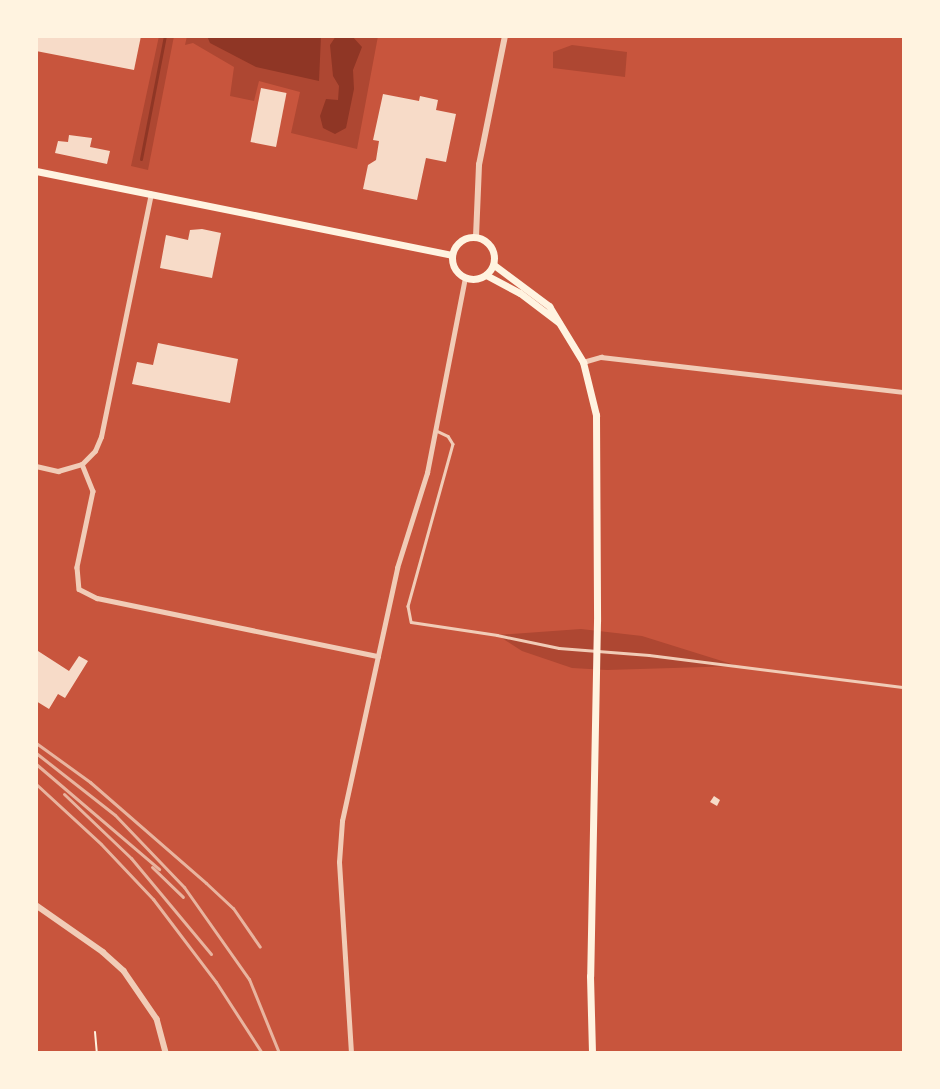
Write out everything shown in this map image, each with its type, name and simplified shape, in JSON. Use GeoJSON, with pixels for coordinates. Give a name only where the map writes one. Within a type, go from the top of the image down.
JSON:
{"type":"FeatureCollection","features":[{"type":"Feature","properties":{"kind":"main road"},"geometry":{"type":"LineString","coordinates":[[36,171],[452,255]]}},
{"type":"Feature","properties":{"kind":"main road"},"geometry":{"type":"LineString","coordinates":[[494,264],[486,275],[476,279],[465,278],[456,271],[452,255],[463,239],[476,237],[491,246],[494,264],[541,297],[583,362],[594,402],[598,454],[590,976],[592,1053]]}},
{"type":"Feature","properties":{"kind":"main road"},"geometry":{"type":"LineString","coordinates":[[486,275],[520,293],[560,324]]}},
{"type":"Feature","properties":{"kind":"street"},"geometry":{"type":"LineString","coordinates":[[476,237],[479,165],[505,36]]}},
{"type":"Feature","properties":{"kind":"street"},"geometry":{"type":"LineString","coordinates":[[36,466],[58,470],[82,464],[95,451],[101,438],[151,194]]}},
{"type":"Feature","properties":{"kind":"street"},"geometry":{"type":"LineString","coordinates":[[351,1053],[342,928],[340,842],[398,568],[427,473],[465,278]]}},
{"type":"Feature","properties":{"kind":"street"},"geometry":{"type":"LineString","coordinates":[[583,362],[600,357],[904,392]]}},
{"type":"Feature","properties":{"kind":"street"},"geometry":{"type":"LineString","coordinates":[[82,464],[93,491],[77,567],[79,589],[97,598],[378,656]]}},
{"type":"Feature","properties":{"kind":"street"},"geometry":{"type":"LineString","coordinates":[[36,904],[103,952],[124,971],[157,1019],[166,1053]]}},
{"type":"Feature","properties":{"kind":"lane"},"geometry":{"type":"LineString","coordinates":[[436,430],[448,436],[454,444],[408,606],[411,622],[581,650],[904,686]]}},
{"type":"Feature","properties":{"kind":"path"},"geometry":{"type":"LineString","coordinates":[[95,1032],[97,1053]]}},
{"type":"Feature","properties":{"kind":"shaded area"},"geometry":{"type":"Polygon","coordinates":[[[159,36],[174,36],[148,170],[131,166],[159,36]]]}},
{"type":"Feature","properties":{"kind":"shaded area"},"geometry":{"type":"Polygon","coordinates":[[[187,36],[378,36],[357,149],[291,133],[300,92],[259,81],[254,101],[230,96],[234,67],[193,43],[185,45],[187,36]]]}},
{"type":"Feature","properties":{"kind":"shaded area"},"geometry":{"type":"Polygon","coordinates":[[[207,36],[321,36],[319,81],[256,67],[210,43],[207,36]]]}},
{"type":"Feature","properties":{"kind":"shaded area"},"geometry":{"type":"Polygon","coordinates":[[[336,36],[352,36],[362,47],[353,70],[354,89],[346,128],[335,134],[323,128],[320,116],[326,99],[338,100],[339,86],[333,76],[330,45],[336,36]]]}},
{"type":"Feature","properties":{"kind":"shaded area"},"geometry":{"type":"Polygon","coordinates":[[[572,45],[627,52],[625,77],[553,68],[553,52],[572,45]]]}},
{"type":"Feature","properties":{"kind":"shaded area"},"geometry":{"type":"Polygon","coordinates":[[[581,629],[642,636],[738,666],[607,670],[572,668],[522,651],[497,635],[581,629]]]}},
{"type":"Feature","properties":{"kind":"building"},"geometry":{"type":"Polygon","coordinates":[[[36,36],[141,36],[134,70],[36,51],[36,36]]]}},
{"type":"Feature","properties":{"kind":"building"},"geometry":{"type":"Polygon","coordinates":[[[261,88],[287,93],[276,147],[251,142],[261,88]]]}},
{"type":"Feature","properties":{"kind":"building"},"geometry":{"type":"Polygon","coordinates":[[[383,94],[419,101],[420,96],[438,100],[436,110],[456,114],[446,162],[426,158],[417,200],[363,189],[368,165],[376,160],[379,141],[373,140],[383,94]]]}},
{"type":"Feature","properties":{"kind":"building"},"geometry":{"type":"Polygon","coordinates":[[[69,135],[92,138],[90,147],[110,151],[107,164],[55,153],[58,141],[68,142],[69,135]]]}},
{"type":"Feature","properties":{"kind":"building"},"geometry":{"type":"Polygon","coordinates":[[[202,229],[221,233],[212,278],[160,268],[166,235],[188,240],[190,230],[202,229]]]}},
{"type":"Feature","properties":{"kind":"building"},"geometry":{"type":"Polygon","coordinates":[[[158,343],[238,359],[230,403],[132,384],[137,362],[153,365],[158,343]]]}},
{"type":"Feature","properties":{"kind":"building"},"geometry":{"type":"Polygon","coordinates":[[[38,651],[69,671],[79,656],[88,661],[65,698],[58,694],[49,709],[36,701],[38,651]]]}},
{"type":"Feature","properties":{"kind":"building"},"geometry":{"type":"Polygon","coordinates":[[[714,796],[720,800],[717,806],[710,802],[714,796]]]}},
{"type":"Feature","properties":{"kind":"waterway"},"geometry":{"type":"LineString","coordinates":[[141,159],[165,36]]}},
{"type":"Feature","properties":{"kind":"railway"},"geometry":{"type":"LineString","coordinates":[[36,743],[90,782],[206,883],[233,908],[260,947]]}},
{"type":"Feature","properties":{"kind":"railway"},"geometry":{"type":"LineString","coordinates":[[36,753],[115,815],[184,887],[249,979],[279,1053]]}},
{"type":"Feature","properties":{"kind":"railway"},"geometry":{"type":"LineString","coordinates":[[36,764],[159,869]]}},
{"type":"Feature","properties":{"kind":"railway"},"geometry":{"type":"LineString","coordinates":[[36,784],[101,844],[153,899],[216,982],[262,1053]]}},
{"type":"Feature","properties":{"kind":"railway"},"geometry":{"type":"LineString","coordinates":[[64,794],[131,858],[211,954]]}},
{"type":"Feature","properties":{"kind":"railway"},"geometry":{"type":"LineString","coordinates":[[152,867],[183,897]]}}]}
